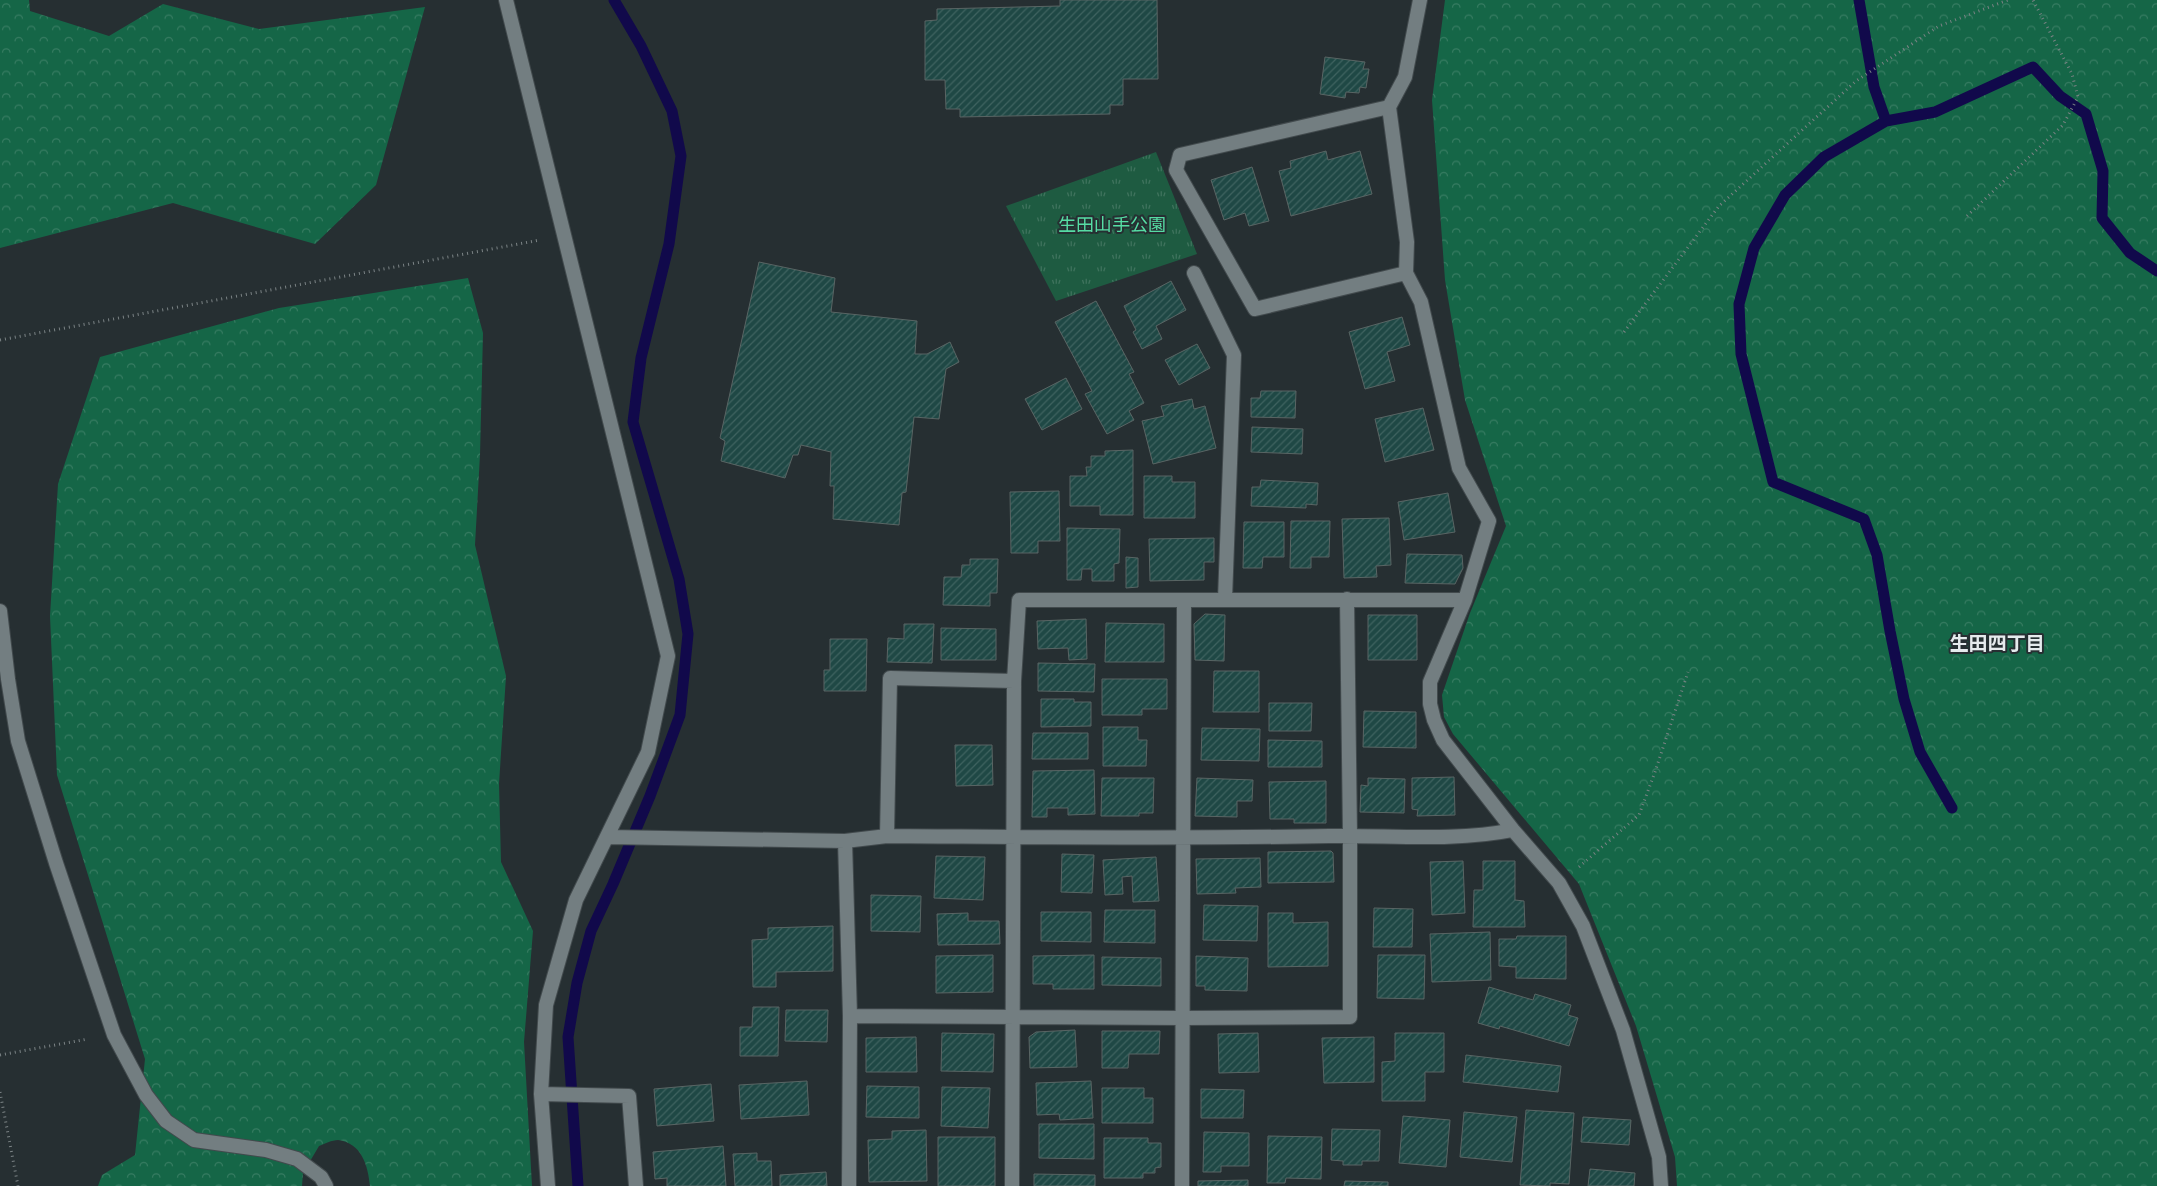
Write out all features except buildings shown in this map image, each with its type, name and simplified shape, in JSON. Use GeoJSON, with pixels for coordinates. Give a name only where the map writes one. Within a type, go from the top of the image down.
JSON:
{"type":"FeatureCollection","features":[{"type":"Feature","properties":{"kind":"street"},"geometry":{"type":"LineString","coordinates":[[506,0],[562,236],[668,656],[648,752],[576,900],[546,1004],[541,1094],[548,1186]]}},
{"type":"Feature","properties":{"kind":"street"},"geometry":{"type":"LineString","coordinates":[[1420,0],[1405,77],[1389,107],[1407,242],[1406,272],[1421,302],[1459,468],[1489,521],[1465,600],[1430,682],[1432,712],[1444,740],[1513,830],[1559,883],[1583,926],[1623,1030],[1659,1157],[1661,1186]]}},
{"type":"Feature","properties":{"kind":"street"},"geometry":{"type":"LineString","coordinates":[[1389,107],[1180,155],[1176,170],[1255,309],[1406,272]]}},
{"type":"Feature","properties":{"kind":"street"},"geometry":{"type":"LineString","coordinates":[[1194,273],[1234,356],[1225,599]]}},
{"type":"Feature","properties":{"kind":"street"},"geometry":{"type":"LineString","coordinates":[[1012,1186],[1014,681],[1019,600],[1465,600]]}},
{"type":"Feature","properties":{"kind":"street"},"geometry":{"type":"LineString","coordinates":[[850,1016],[1350,1017],[1347,600]]}},
{"type":"Feature","properties":{"kind":"street"},"geometry":{"type":"LineString","coordinates":[[1182,1186],[1184,601]]}},
{"type":"Feature","properties":{"kind":"street"},"geometry":{"type":"LineString","coordinates":[[0,611],[18,741],[56,864],[114,1035],[146,1095],[166,1121],[194,1140],[266,1150],[297,1159],[321,1177],[326,1186]]}},
{"type":"Feature","properties":{"kind":"street"},"geometry":{"type":"LineString","coordinates":[[888,836],[890,678],[1014,681]]}},
{"type":"Feature","properties":{"kind":"street"},"geometry":{"type":"LineString","coordinates":[[608,837],[846,841],[888,836],[1184,839],[1483,836],[1513,830]]}},
{"type":"Feature","properties":{"kind":"street"},"geometry":{"type":"LineString","coordinates":[[846,841],[850,1016],[849,1186]]}},
{"type":"Feature","properties":{"kind":"street"},"geometry":{"type":"LineString","coordinates":[[541,1094],[628,1096],[636,1186]]}},
{"type":"Feature","properties":{"kind":"path"},"geometry":{"type":"LineString","coordinates":[[1624,332],[1719,206],[1856,81],[1938,26],[2008,0]]}},
{"type":"Feature","properties":{"kind":"path"},"geometry":{"type":"LineString","coordinates":[[1967,216],[2064,126],[2078,97],[2072,74],[2033,0]]}},
{"type":"Feature","properties":{"kind":"path"},"geometry":{"type":"LineString","coordinates":[[0,340],[562,236]]}},
{"type":"Feature","properties":{"kind":"path"},"geometry":{"type":"LineString","coordinates":[[1559,883],[1598,852],[1639,814],[1688,672]]}},
{"type":"Feature","properties":{"kind":"path"},"geometry":{"type":"LineString","coordinates":[[0,1055],[114,1035]]}},
{"type":"Feature","properties":{"kind":"path"},"geometry":{"type":"LineString","coordinates":[[0,1092],[18,1186]]}},
{"type":"Feature","properties":{"kind":"green space"},"geometry":{"type":"Polygon","coordinates":[[[0,0],[29,0],[30,11],[109,36],[163,4],[259,29],[425,7],[376,185],[315,244],[173,203],[0,248],[0,0]]]}},
{"type":"Feature","properties":{"kind":"green space"},"geometry":{"type":"Polygon","coordinates":[[[1445,0],[2157,0],[2157,1186],[1677,1186],[1675,1157],[1636,1026],[1579,884],[1453,734],[1444,717],[1442,695],[1470,613],[1506,526],[1465,400],[1445,280],[1432,100],[1445,0]]]}},
{"type":"Feature","properties":{"kind":"green space","name":"生田山手公園"},"geometry":{"type":"Polygon","coordinates":[[[1156,152],[1197,254],[1056,301],[1006,206],[1156,152]]]}},
{"type":"Feature","properties":{"kind":"green space"},"geometry":{"type":"Polygon","coordinates":[[[468,278],[483,333],[480,455],[475,545],[506,676],[499,784],[501,862],[533,931],[524,1042],[532,1186],[370,1186],[368,1171],[358,1151],[346,1142],[338,1140],[319,1146],[303,1173],[302,1186],[98,1186],[102,1175],[135,1155],[145,1059],[57,775],[50,616],[58,484],[100,357],[279,308],[468,278]]]}},
{"type":"Feature","properties":{"kind":"waterway"},"geometry":{"type":"LineString","coordinates":[[578,1186],[568,1037],[577,983],[591,931],[650,796],[680,715],[688,634],[679,579],[633,422],[641,358],[669,244],[681,156],[672,111],[641,46],[614,0]]}},
{"type":"Feature","properties":{"kind":"waterway"},"geometry":{"type":"LineString","coordinates":[[1859,0],[1874,87],[1886,121],[1935,112],[2033,67],[2060,96],[2086,114],[2103,171],[2102,218],[2130,253],[2157,271]]}},
{"type":"Feature","properties":{"kind":"waterway"},"geometry":{"type":"LineString","coordinates":[[1886,121],[1824,157],[1785,195],[1754,248],[1739,304],[1741,354],[1773,482],[1864,519],[1877,555],[1904,699],[1920,752],[1952,808]]}},
{"type":"Feature","properties":{"kind":"district","name":"生田四丁目"},"geometry":{"type":"Point","coordinates":[1997,643]}}]}
